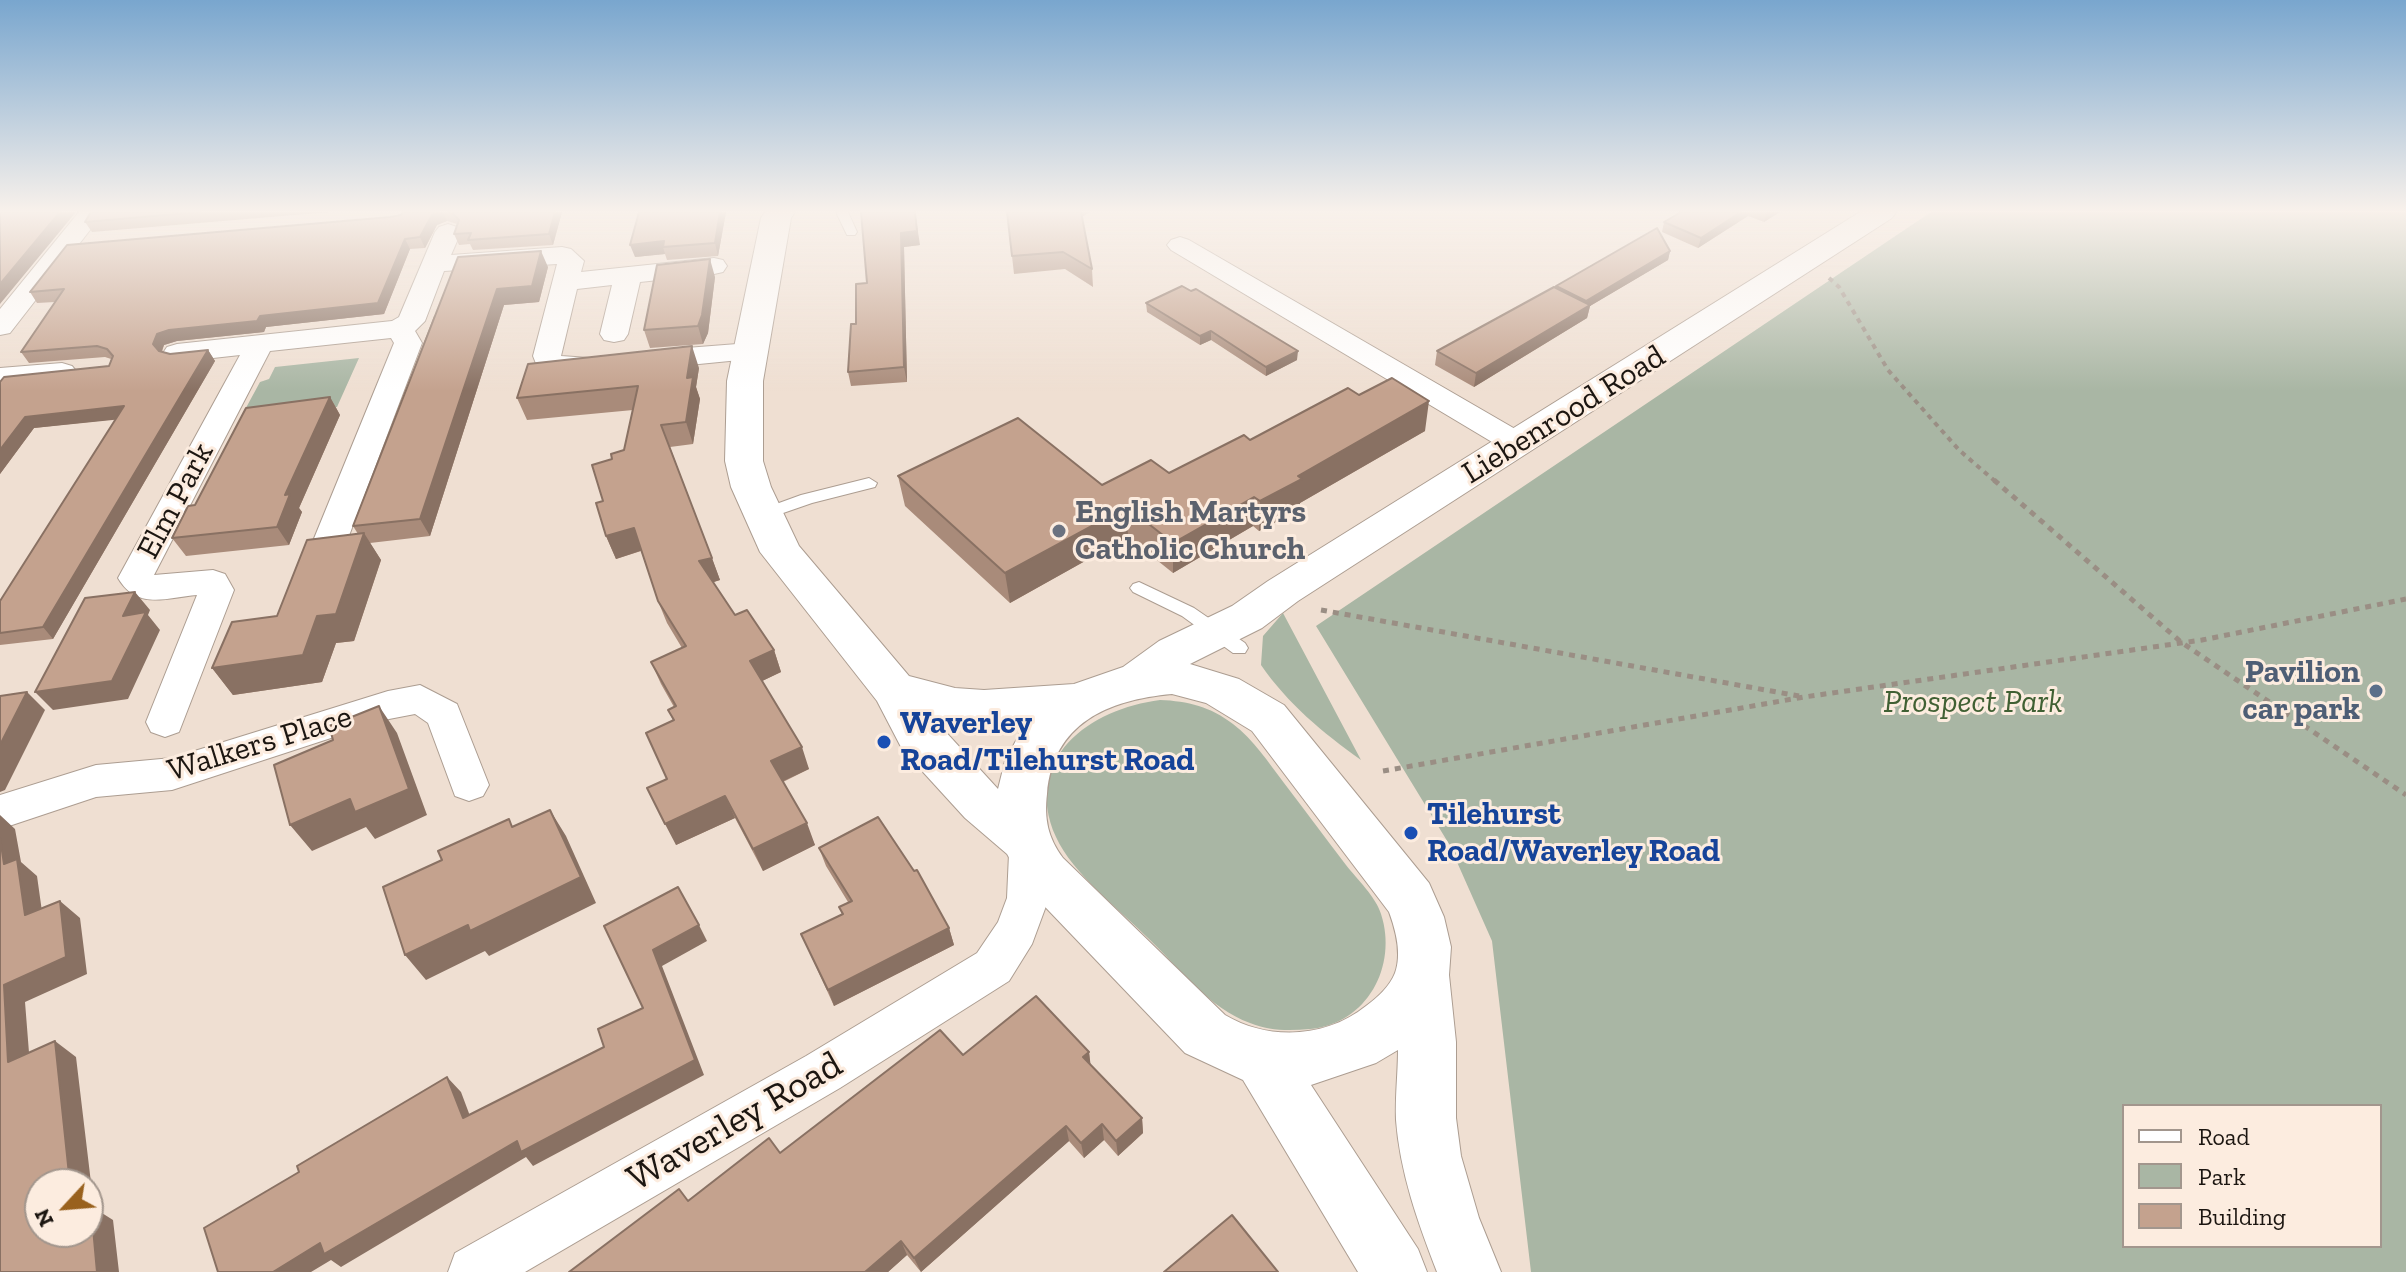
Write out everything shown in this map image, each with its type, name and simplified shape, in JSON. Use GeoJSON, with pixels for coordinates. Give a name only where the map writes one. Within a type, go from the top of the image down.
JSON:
{"type":"FeatureCollection","features":[{"type":"Feature","properties":{"kind":"street"},"geometry":{"type":"LineString","coordinates":[[0,327],[44,271]]}},
{"type":"Feature","properties":{"kind":"street"},"geometry":{"type":"LineString","coordinates":[[177,353],[400,329],[411,321],[431,271]]}},
{"type":"Feature","properties":{"kind":"street"},"geometry":{"type":"LineString","coordinates":[[569,271],[549,344],[549,365],[565,367],[750,352]]}},
{"type":"Feature","properties":{"kind":"street"},"geometry":{"type":"LineString","coordinates":[[566,282],[663,271]]}},
{"type":"Feature","properties":{"kind":"street"},"geometry":{"type":"LineString","coordinates":[[766,271],[745,381],[744,461],[763,515],[781,552],[894,690],[919,736],[1026,846],[1045,873],[1205,1034],[1229,1049],[1262,1059],[1320,1056],[1354,1045],[1383,1028],[1405,1005],[1422,976]]}},
{"type":"Feature","properties":{"kind":"street"},"geometry":{"type":"LineString","coordinates":[[1225,271],[1518,444]]}},
{"type":"Feature","properties":{"kind":"street","name":"Liebenrood Road"},"geometry":{"type":"LineString","coordinates":[[1140,678],[1175,652],[1233,632],[1283,591],[1791,271]]}},
{"type":"Feature","properties":{"kind":"street"},"geometry":{"type":"LineString","coordinates":[[614,334],[628,275]]}},
{"type":"Feature","properties":{"kind":"street"},"geometry":{"type":"LineString","coordinates":[[330,541],[408,343],[400,329]]}},
{"type":"Feature","properties":{"kind":"street","name":"Elm Park"},"geometry":{"type":"LineString","coordinates":[[165,722],[217,590],[213,582],[144,588],[135,578],[259,345]]}},
{"type":"Feature","properties":{"kind":"street"},"geometry":{"type":"LineString","coordinates":[[0,377],[89,370]]}},
{"type":"Feature","properties":{"kind":"street"},"geometry":{"type":"LineString","coordinates":[[1233,632],[1238,675],[1246,701]]}},
{"type":"Feature","properties":{"kind":"street"},"geometry":{"type":"LineString","coordinates":[[894,690],[984,708],[1079,701],[1140,678],[1172,677],[1194,681],[1246,701],[1268,718],[1410,899],[1420,921],[1424,945],[1422,976],[1427,1042],[1426,1118],[1431,1156],[1448,1218],[1469,1272]]}},
{"type":"Feature","properties":{"kind":"street","name":"Walkers Place"},"geometry":{"type":"LineString","coordinates":[[0,812],[96,781],[172,774],[388,705],[420,699],[444,714],[469,785]]}},
{"type":"Feature","properties":{"kind":"street"},"geometry":{"type":"LineString","coordinates":[[1026,846],[1021,801],[1025,770],[1034,744],[1053,721],[1079,701]]}},
{"type":"Feature","properties":{"kind":"street","name":"Waverley Road"},"geometry":{"type":"LineString","coordinates":[[474,1272],[823,1072],[993,967],[1017,930],[1028,898],[1026,846]]}},
{"type":"Feature","properties":{"kind":"street"},"geometry":{"type":"LineString","coordinates":[[1262,1059],[1395,1272]]}},
{"type":"Feature","properties":{"kind":"lane"},"geometry":{"type":"LineString","coordinates":[[763,515],[807,499],[869,483]]}},
{"type":"Feature","properties":{"kind":"lane"},"geometry":{"type":"LineString","coordinates":[[1139,588],[1233,632]]}},
{"type":"Feature","properties":{"kind":"path"},"geometry":{"type":"LineString","coordinates":[[1822,271],[1839,287],[1888,370],[1959,450],[2181,642],[2406,795]]}},
{"type":"Feature","properties":{"kind":"path"},"geometry":{"type":"LineString","coordinates":[[1383,771],[1804,697],[2181,642],[2406,599]]}},
{"type":"Feature","properties":{"kind":"path"},"geometry":{"type":"LineString","coordinates":[[1318,610],[1804,697]]}},
{"type":"Feature","properties":{"kind":"green space","name":"Prospect Park"},"geometry":{"type":"Polygon","coordinates":[[[1843,271],[2406,271],[2406,1272],[1531,1272],[1492,941],[1449,844],[1316,626],[1843,271]]]}},
{"type":"Feature","properties":{"kind":"green space"},"geometry":{"type":"Polygon","coordinates":[[[359,358],[337,407],[241,417],[260,382],[269,379],[275,367],[359,358]]]}},
{"type":"Feature","properties":{"kind":"green space"},"geometry":{"type":"Polygon","coordinates":[[[1283,613],[1361,760],[1306,717],[1261,665],[1263,636],[1283,613]]]}},
{"type":"Feature","properties":{"kind":"green space"},"geometry":{"type":"Polygon","coordinates":[[[1160,700],[1208,709],[1241,730],[1375,901],[1385,934],[1381,972],[1362,1004],[1348,1016],[1330,1025],[1287,1030],[1264,1028],[1221,1008],[1098,891],[1063,851],[1048,809],[1048,784],[1055,761],[1069,742],[1087,726],[1134,705],[1160,700]]]}},
{"type":"Feature","properties":{"kind":"building"},"geometry":{"type":"Polygon","coordinates":[[[0,271],[11,271],[0,284],[0,271]]]}},
{"type":"Feature","properties":{"kind":"building"},"geometry":{"type":"Polygon","coordinates":[[[46,271],[391,271],[378,303],[260,316],[257,321],[169,330],[157,334],[153,344],[159,351],[170,354],[208,350],[43,627],[0,633],[0,601],[124,406],[25,417],[0,450],[0,382],[4,377],[109,366],[113,356],[107,349],[97,346],[21,352],[64,289],[30,292],[46,271]]]}},
{"type":"Feature","properties":{"kind":"building"},"geometry":{"type":"Polygon","coordinates":[[[452,271],[536,271],[532,286],[497,289],[420,519],[353,526],[452,271]]]}},
{"type":"Feature","properties":{"kind":"building"},"geometry":{"type":"Polygon","coordinates":[[[656,271],[708,271],[698,326],[644,330],[656,271]]]}},
{"type":"Feature","properties":{"kind":"building"},"geometry":{"type":"Polygon","coordinates":[[[866,271],[902,271],[904,367],[848,372],[851,324],[856,324],[856,284],[867,283],[866,271]]]}},
{"type":"Feature","properties":{"kind":"building"},"geometry":{"type":"Polygon","coordinates":[[[1581,271],[1636,271],[1586,301],[1556,286],[1581,271]]]}},
{"type":"Feature","properties":{"kind":"building"},"geometry":{"type":"Polygon","coordinates":[[[1182,286],[1191,291],[1196,289],[1298,351],[1266,367],[1211,331],[1200,336],[1146,303],[1182,286]]]}},
{"type":"Feature","properties":{"kind":"building"},"geometry":{"type":"Polygon","coordinates":[[[1554,287],[1590,305],[1476,373],[1437,351],[1554,287]]]}},
{"type":"Feature","properties":{"kind":"building"},"geometry":{"type":"Polygon","coordinates":[[[692,346],[687,378],[693,377],[686,422],[661,425],[712,558],[699,561],[735,615],[747,610],[774,650],[750,661],[802,747],[771,761],[807,823],[753,849],[725,796],[665,824],[647,788],[667,779],[646,733],[674,720],[668,710],[676,706],[651,662],[686,646],[658,601],[634,528],[606,536],[596,503],[603,501],[592,465],[612,459],[611,454],[624,450],[638,386],[517,398],[528,364],[692,346]]]}},
{"type":"Feature","properties":{"kind":"building"},"geometry":{"type":"Polygon","coordinates":[[[1392,378],[1429,401],[1298,476],[1302,479],[1260,501],[1254,497],[1173,543],[1127,507],[1005,573],[898,476],[1018,418],[1102,485],[1151,460],[1169,473],[1244,435],[1250,440],[1348,388],[1359,395],[1392,378]]]}},
{"type":"Feature","properties":{"kind":"building"},"geometry":{"type":"Polygon","coordinates":[[[330,397],[285,495],[290,494],[277,527],[172,538],[188,506],[195,505],[246,408],[330,397]]]}},
{"type":"Feature","properties":{"kind":"building"},"geometry":{"type":"Polygon","coordinates":[[[364,533],[336,614],[317,616],[303,655],[212,668],[232,622],[277,616],[307,540],[364,533]]]}},
{"type":"Feature","properties":{"kind":"building"},"geometry":{"type":"Polygon","coordinates":[[[135,592],[123,616],[146,612],[112,681],[35,692],[85,598],[135,592]]]}},
{"type":"Feature","properties":{"kind":"building"},"geometry":{"type":"Polygon","coordinates":[[[27,692],[0,745],[0,696],[27,692]]]}},
{"type":"Feature","properties":{"kind":"building"},"geometry":{"type":"Polygon","coordinates":[[[379,706],[409,789],[355,812],[350,799],[290,825],[274,765],[333,740],[329,726],[379,706]]]}},
{"type":"Feature","properties":{"kind":"building"},"geometry":{"type":"Polygon","coordinates":[[[550,810],[581,877],[470,931],[468,925],[405,955],[383,887],[442,860],[438,851],[509,819],[512,827],[550,810]]]}},
{"type":"Feature","properties":{"kind":"building"},"geometry":{"type":"Polygon","coordinates":[[[878,817],[914,871],[917,870],[949,928],[828,990],[801,934],[843,914],[839,907],[852,901],[819,848],[878,817]]]}},
{"type":"Feature","properties":{"kind":"building"},"geometry":{"type":"Polygon","coordinates":[[[0,838],[4,864],[17,859],[25,915],[60,901],[66,957],[4,985],[8,1062],[55,1041],[68,1168],[24,1168],[24,1248],[95,1248],[97,1272],[0,1272],[0,838]]]}},
{"type":"Feature","properties":{"kind":"building"},"geometry":{"type":"Polygon","coordinates":[[[678,887],[699,925],[653,950],[695,1060],[521,1152],[517,1141],[324,1254],[320,1243],[273,1272],[218,1272],[204,1228],[299,1172],[297,1166],[447,1077],[463,1118],[604,1047],[598,1029],[643,1008],[604,926],[678,887]]]}},
{"type":"Feature","properties":{"kind":"building"},"geometry":{"type":"Polygon","coordinates":[[[1036,996],[1089,1052],[1083,1057],[1142,1118],[1116,1141],[1102,1124],[1081,1143],[1066,1126],[914,1258],[901,1241],[865,1272],[569,1272],[679,1189],[688,1201],[769,1138],[780,1153],[940,1030],[963,1055],[1036,996]]]}},
{"type":"Feature","properties":{"kind":"building"},"geometry":{"type":"Polygon","coordinates":[[[1232,1215],[1278,1272],[1164,1272],[1232,1215]]]}},
{"type":"Feature","properties":{"kind":"place","name":"English Martyrs Catholic Church"},"geometry":{"type":"Point","coordinates":[1059,531]}},
{"type":"Feature","properties":{"kind":"place","name":"Pavilion car park"},"geometry":{"type":"Point","coordinates":[2376,691]}},
{"type":"Feature","properties":{"kind":"place","name":"Waverley Road/Tilehurst Road"},"geometry":{"type":"Point","coordinates":[884,742]}},
{"type":"Feature","properties":{"kind":"place","name":"Tilehurst Road/Waverley Road"},"geometry":{"type":"Point","coordinates":[1411,833]}}]}
